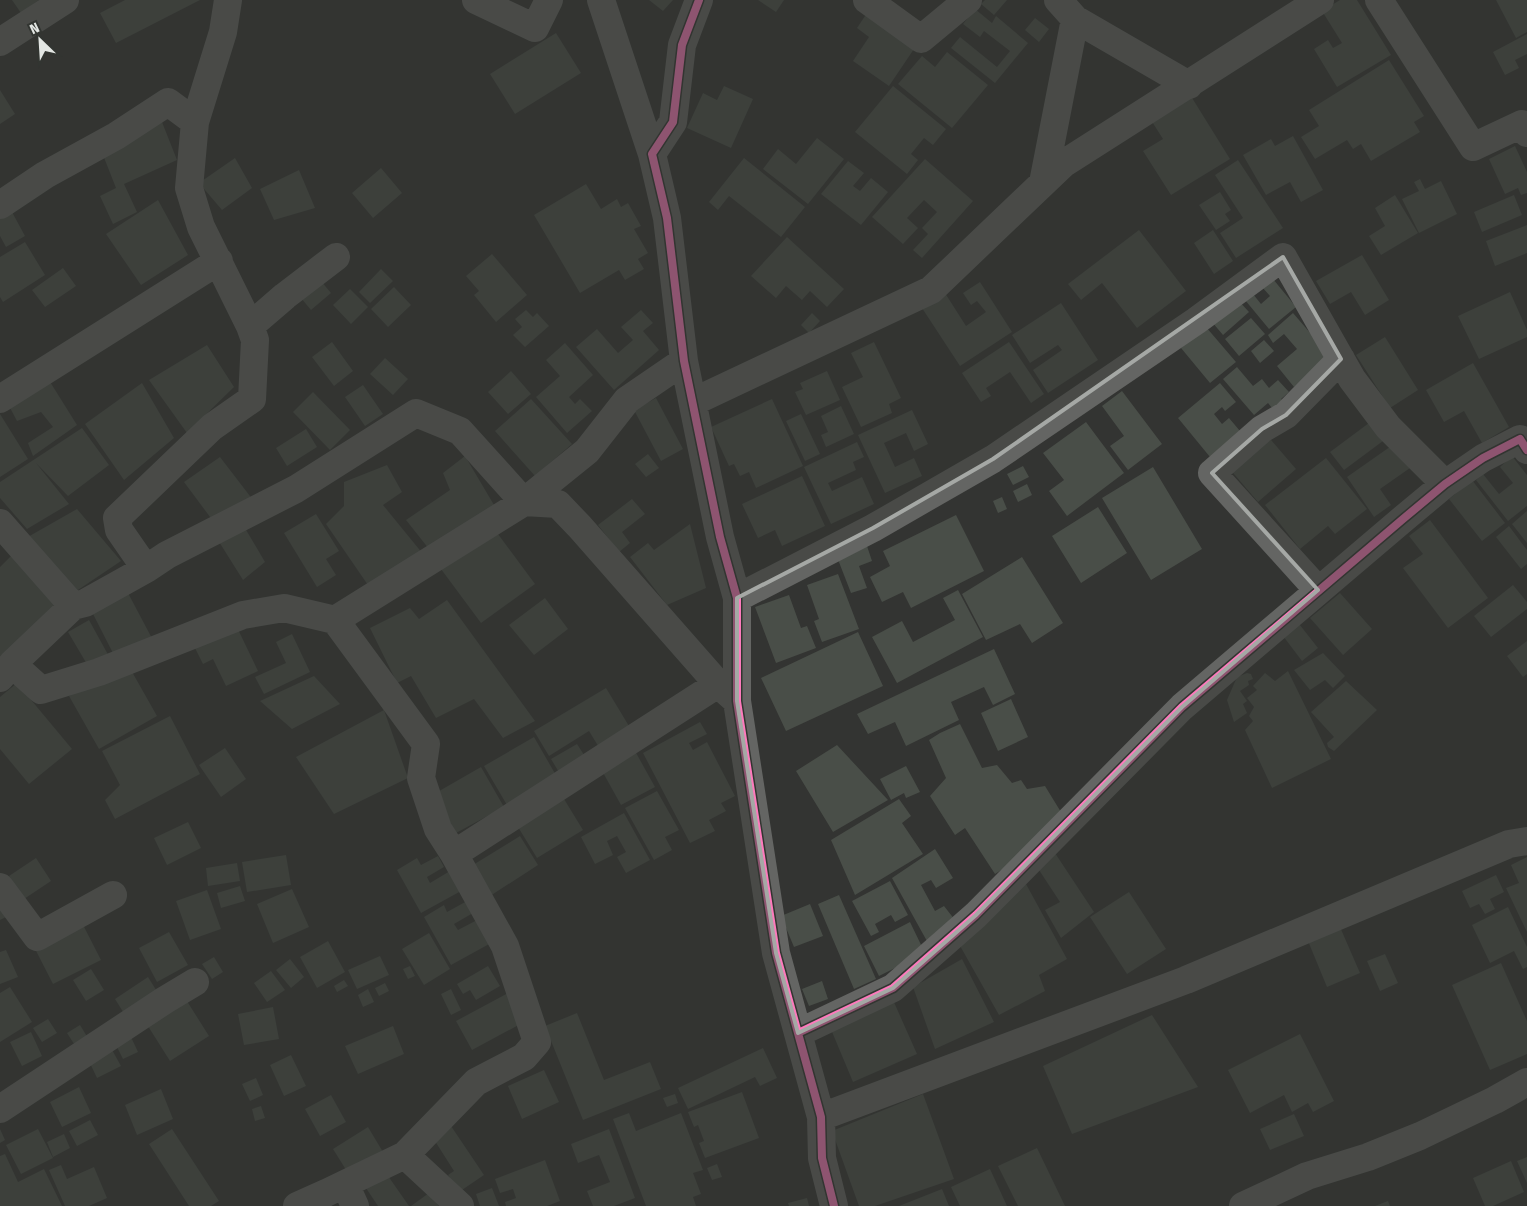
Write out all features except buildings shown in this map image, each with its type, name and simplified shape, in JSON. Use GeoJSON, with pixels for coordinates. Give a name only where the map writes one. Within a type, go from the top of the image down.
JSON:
{"type":"FeatureCollection","features":[{"type":"Feature","properties":{"kind":"street"},"geometry":{"type":"LineString","coordinates":[[0,42],[65,0]]}},
{"type":"Feature","properties":{"kind":"street"},"geometry":{"type":"LineString","coordinates":[[146,569],[119,530],[117,518],[212,427],[252,399],[255,340],[219,261],[200,227],[189,188],[195,122],[223,32],[228,0]]}},
{"type":"Feature","properties":{"kind":"street"},"geometry":{"type":"LineString","coordinates":[[476,0],[535,28],[549,0]]}},
{"type":"Feature","properties":{"kind":"street"},"geometry":{"type":"LineString","coordinates":[[601,0],[652,154],[667,218],[684,361],[720,537],[737,598],[728,693],[776,953],[821,1117],[822,1158],[834,1206]]}},
{"type":"Feature","properties":{"kind":"street"},"geometry":{"type":"LineString","coordinates":[[652,154],[673,122],[682,45],[699,0]]}},
{"type":"Feature","properties":{"kind":"street"},"geometry":{"type":"LineString","coordinates":[[867,0],[921,39],[968,0]]}},
{"type":"Feature","properties":{"kind":"street"},"geometry":{"type":"LineString","coordinates":[[693,402],[931,290],[1063,164],[1320,0]]}},
{"type":"Feature","properties":{"kind":"street"},"geometry":{"type":"LineString","coordinates":[[1379,0],[1473,147],[1522,124],[1527,133]]}},
{"type":"Feature","properties":{"kind":"street"},"geometry":{"type":"LineString","coordinates":[[1043,184],[1067,10],[1189,85]]}},
{"type":"Feature","properties":{"kind":"street"},"geometry":{"type":"LineString","coordinates":[[0,205],[45,175],[116,136],[168,102],[195,122]]}},
{"type":"Feature","properties":{"kind":"street"},"geometry":{"type":"LineString","coordinates":[[250,326],[336,257]]}},
{"type":"Feature","properties":{"kind":"street"},"geometry":{"type":"LineString","coordinates":[[737,598],[873,528],[992,459],[1196,321],[1283,257],[1352,379],[1388,427],[1445,484]]}},
{"type":"Feature","properties":{"kind":"street"},"geometry":{"type":"LineString","coordinates":[[0,399],[219,261]]}},
{"type":"Feature","properties":{"kind":"street"},"geometry":{"type":"LineString","coordinates":[[1318,590],[1212,474],[1262,429],[1286,415],[1340,359]]}},
{"type":"Feature","properties":{"kind":"street"},"geometry":{"type":"LineString","coordinates":[[335,620],[524,502],[587,451],[627,400],[684,361]]}},
{"type":"Feature","properties":{"kind":"street"},"geometry":{"type":"LineString","coordinates":[[296,1206],[350,1195],[405,1155],[476,1082],[524,1057],[537,1042],[505,946],[438,829],[421,778],[426,744],[335,620],[284,608],[243,615],[99,672],[41,690],[6,671],[72,606],[85,603],[167,555],[296,489],[416,413],[460,431],[524,502],[558,504],[728,693]]}},
{"type":"Feature","properties":{"kind":"street"},"geometry":{"type":"LineString","coordinates":[[798,1033],[893,988],[976,915],[1182,708],[1318,590],[1445,484],[1483,458],[1525,441]]}},
{"type":"Feature","properties":{"kind":"street"},"geometry":{"type":"LineString","coordinates":[[0,523],[72,606]]}},
{"type":"Feature","properties":{"kind":"street"},"geometry":{"type":"LineString","coordinates":[[454,854],[728,693]]}},
{"type":"Feature","properties":{"kind":"street"},"geometry":{"type":"LineString","coordinates":[[821,1117],[1186,980],[1509,844],[1527,841]]}},
{"type":"Feature","properties":{"kind":"street"},"geometry":{"type":"LineString","coordinates":[[0,887],[37,937],[113,894]]}},
{"type":"Feature","properties":{"kind":"street"},"geometry":{"type":"LineString","coordinates":[[0,1109],[164,1000],[195,982]]}},
{"type":"Feature","properties":{"kind":"street"},"geometry":{"type":"LineString","coordinates":[[1243,1206],[1308,1176],[1368,1157],[1420,1136],[1495,1100],[1527,1082]]}},
{"type":"Feature","properties":{"kind":"street"},"geometry":{"type":"LineString","coordinates":[[405,1155],[460,1206]]}},
{"type":"Feature","properties":{"kind":"highlighted area"},"geometry":{"type":"Polygon","coordinates":[[[1283,257],[1341,359],[1286,415],[1262,429],[1212,473],[1318,590],[1182,707],[976,915],[893,988],[798,1033],[776,953],[737,701],[737,598],[873,528],[993,459],[1283,257]]]}},
{"type":"Feature","properties":{"kind":"cycle path"},"geometry":{"type":"LineString","coordinates":[[699,0],[682,45],[673,122],[652,154],[667,218],[684,361],[720,537],[737,598],[737,701],[776,953],[821,1117],[822,1158],[834,1206]]}},
{"type":"Feature","properties":{"kind":"cycle path"},"geometry":{"type":"LineString","coordinates":[[798,1033],[893,988],[976,915],[1182,707],[1445,484],[1483,458],[1520,439],[1527,450]]}}]}
